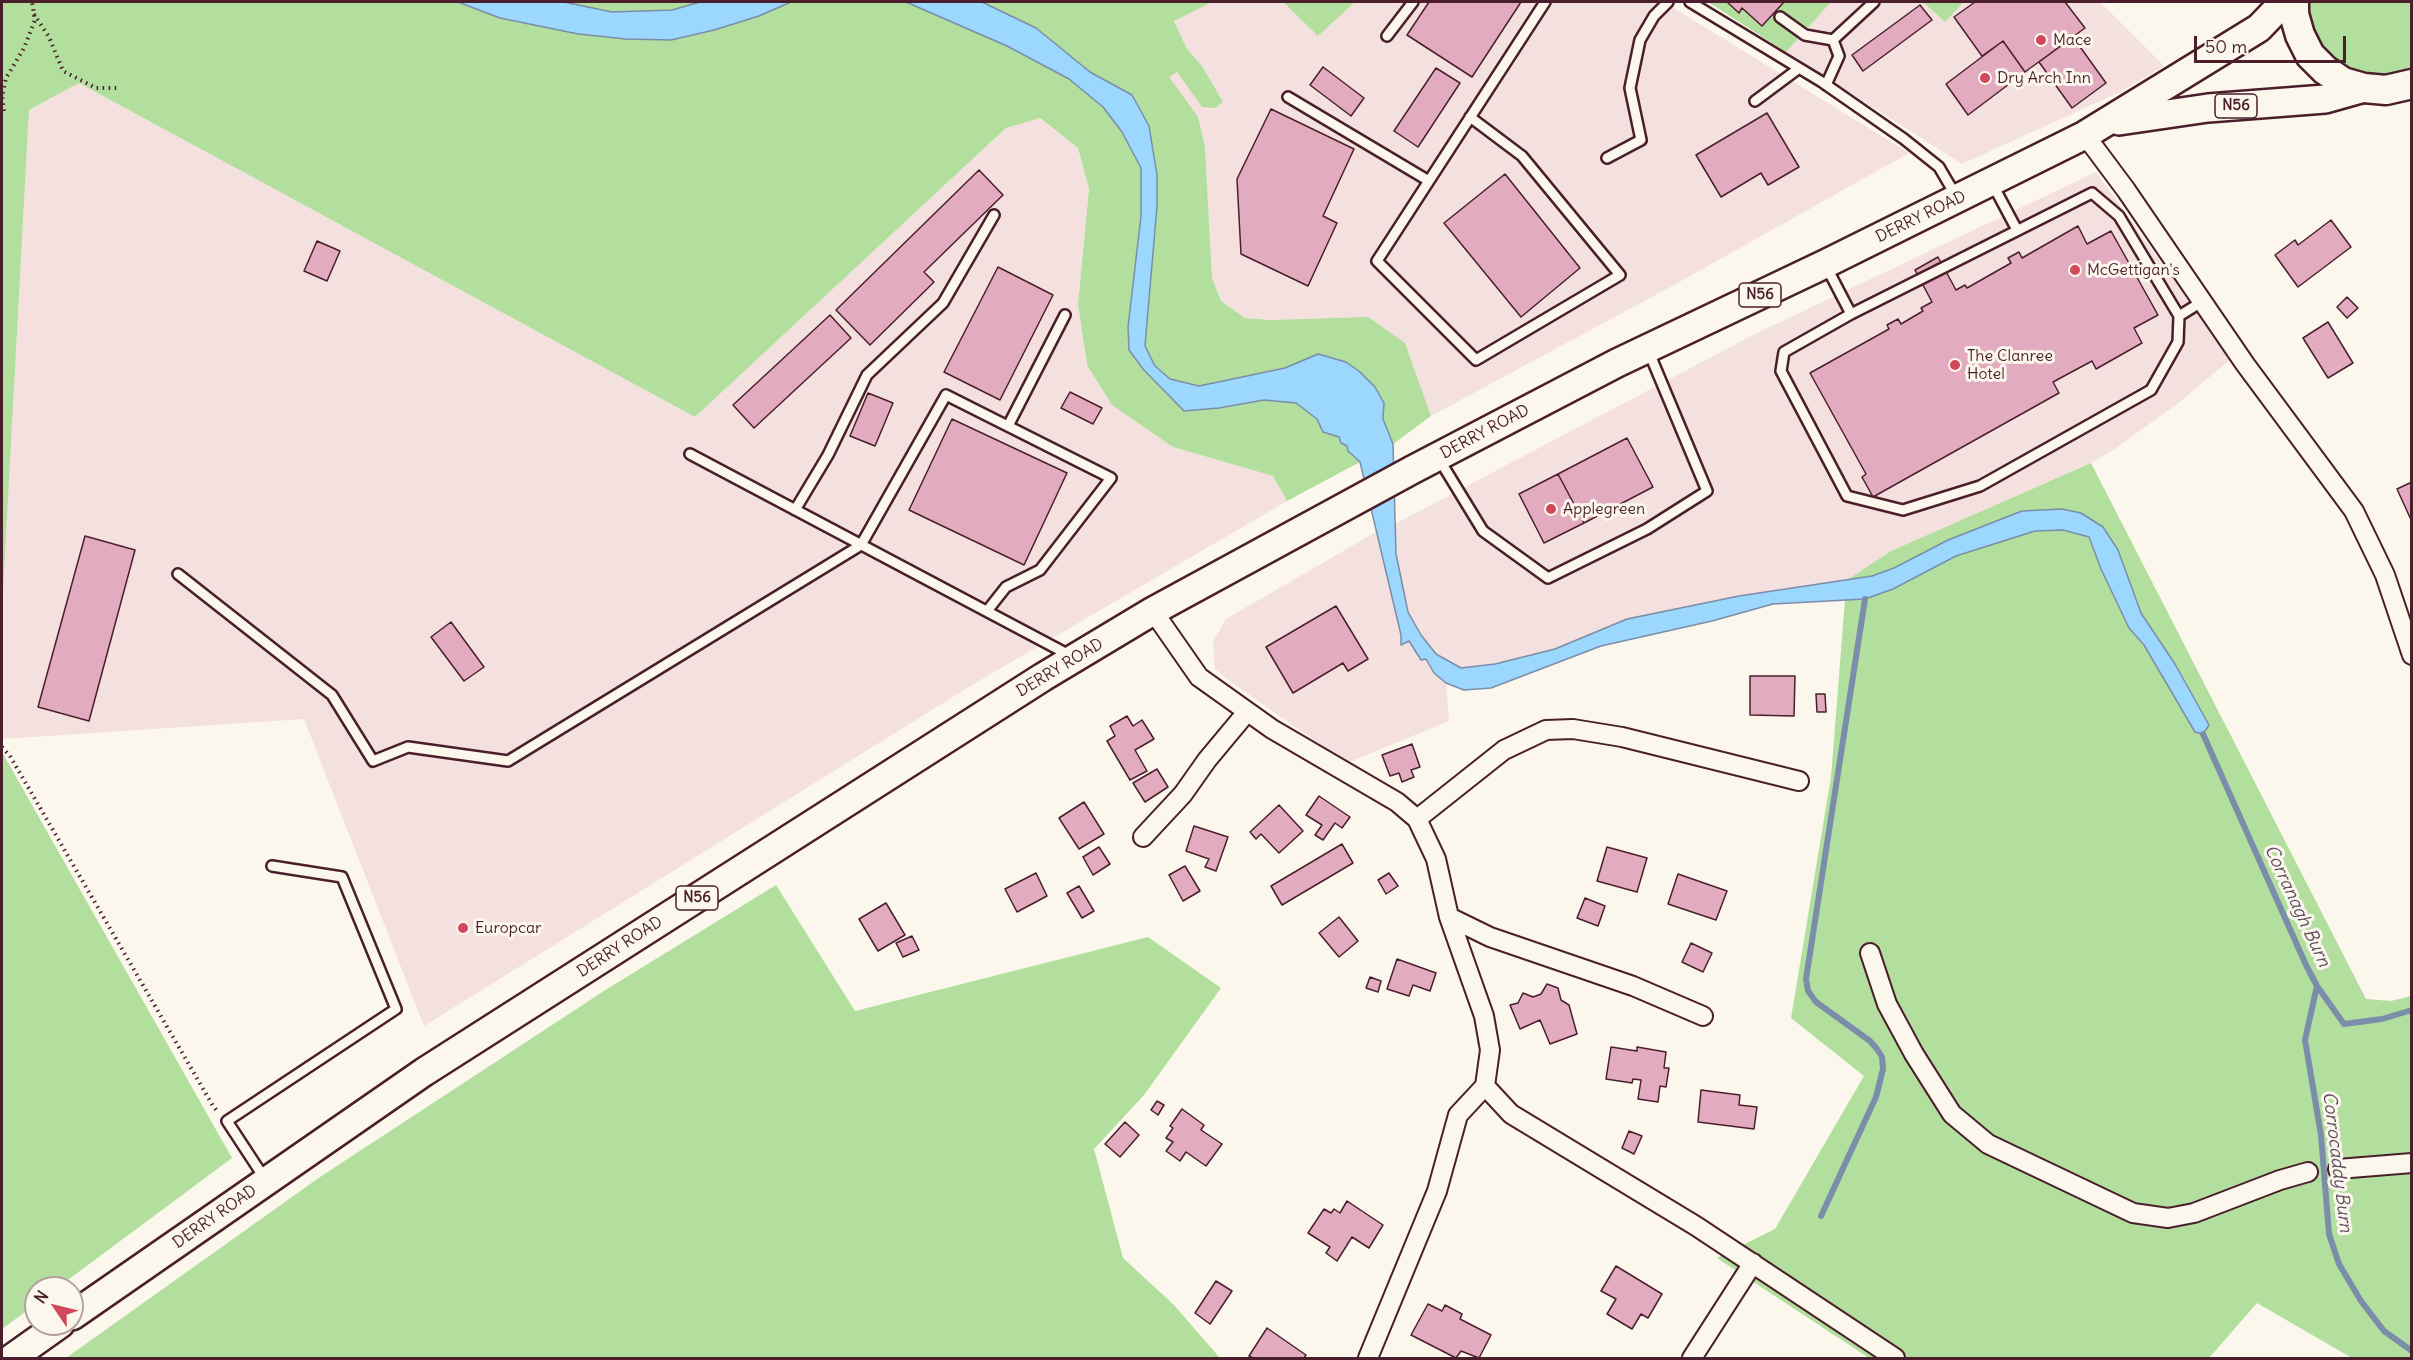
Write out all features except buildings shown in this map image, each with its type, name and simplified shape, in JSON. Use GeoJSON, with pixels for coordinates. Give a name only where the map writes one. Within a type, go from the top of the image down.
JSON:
{"type":"FeatureCollection","features":[{"type":"Feature","properties":{"kind":"highway"},"geometry":{"type":"LineString","coordinates":[[2294,2],[2294,14],[2300,35],[2310,54],[2325,70],[2343,82],[2364,88],[2386,90],[2410,86]]}},
{"type":"Feature","properties":{"kind":"main road","name":"DERRY ROAD"},"geometry":{"type":"LineString","coordinates":[[84,1308],[424,1072],[1043,677],[1153,611],[1412,470],[1647,349],[1825,264],[2097,129],[2259,28],[2284,2]]}},
{"type":"Feature","properties":{"kind":"main road","name":"DERRY ROAD"},"geometry":{"type":"LineString","coordinates":[[2097,129],[2208,108],[2325,99],[2364,88]]}},
{"type":"Feature","properties":{"kind":"main road"},"geometry":{"type":"LineString","coordinates":[[12,1359],[44,1336]]}},
{"type":"Feature","properties":{"kind":"street"},"geometry":{"type":"LineString","coordinates":[[2097,129],[2126,190],[2245,364],[2354,511],[2385,575],[2412,655]]}},
{"type":"Feature","properties":{"kind":"street"},"geometry":{"type":"LineString","coordinates":[[1153,611],[1199,677],[1247,712],[1320,759],[1397,802],[1417,819],[1436,859],[1449,917],[1484,1017],[1490,1050],[1485,1086],[1458,1115],[1437,1191],[1368,1359]]}},
{"type":"Feature","properties":{"kind":"street"},"geometry":{"type":"LineString","coordinates":[[1143,837],[1183,794],[1207,760],[1247,712]]}},
{"type":"Feature","properties":{"kind":"street"},"geometry":{"type":"LineString","coordinates":[[1417,819],[1503,750],[1546,730],[1573,729],[1622,737],[1798,781]]}},
{"type":"Feature","properties":{"kind":"street"},"geometry":{"type":"LineString","coordinates":[[1449,917],[1490,937],[1633,986],[1703,1016]]}},
{"type":"Feature","properties":{"kind":"street"},"geometry":{"type":"LineString","coordinates":[[1870,953],[1887,1004],[1914,1054],[1952,1114],[1988,1144],[2133,1213],[2169,1218],[2194,1213],[2280,1180],[2308,1172]]}},
{"type":"Feature","properties":{"kind":"street"},"geometry":{"type":"LineString","coordinates":[[1485,1086],[1511,1114],[1696,1226],[1895,1359]]}},
{"type":"Feature","properties":{"kind":"street"},"geometry":{"type":"LineString","coordinates":[[2338,1169],[2412,1163]]}},
{"type":"Feature","properties":{"kind":"street"},"geometry":{"type":"LineString","coordinates":[[1692,1359],[1753,1263]]}},
{"type":"Feature","properties":{"kind":"lane"},"geometry":{"type":"LineString","coordinates":[[1387,36],[1413,2]]}},
{"type":"Feature","properties":{"kind":"lane"},"geometry":{"type":"LineString","coordinates":[[1470,117],[1522,156],[1620,275],[1476,360],[1377,261],[1428,181],[1545,2]]}},
{"type":"Feature","properties":{"kind":"lane"},"geometry":{"type":"LineString","coordinates":[[1607,158],[1641,140],[1630,88],[1640,40],[1654,16],[1668,2]]}},
{"type":"Feature","properties":{"kind":"lane"},"geometry":{"type":"LineString","coordinates":[[1690,2],[1826,85],[1904,139],[1939,167],[1958,198]]}},
{"type":"Feature","properties":{"kind":"lane"},"geometry":{"type":"LineString","coordinates":[[1833,40],[1874,2]]}},
{"type":"Feature","properties":{"kind":"lane"},"geometry":{"type":"LineString","coordinates":[[1780,16],[1805,34],[1833,40]]}},
{"type":"Feature","properties":{"kind":"lane"},"geometry":{"type":"LineString","coordinates":[[1826,85],[1839,56],[1833,40]]}},
{"type":"Feature","properties":{"kind":"lane"},"geometry":{"type":"LineString","coordinates":[[1755,101],[1798,69]]}},
{"type":"Feature","properties":{"kind":"lane"},"geometry":{"type":"LineString","coordinates":[[1288,97],[1428,181]]}},
{"type":"Feature","properties":{"kind":"lane"},"geometry":{"type":"LineString","coordinates":[[1992,182],[2018,230]]}},
{"type":"Feature","properties":{"kind":"lane"},"geometry":{"type":"LineString","coordinates":[[2092,193],[2119,216],[2179,316],[2178,342],[2151,390],[1980,486],[1902,510],[1847,496],[1781,371],[1784,352],[1851,314],[2018,230],[2092,193]]}},
{"type":"Feature","properties":{"kind":"lane"},"geometry":{"type":"LineString","coordinates":[[795,510],[828,455],[867,375],[944,303],[994,215]]}},
{"type":"Feature","properties":{"kind":"lane"},"geometry":{"type":"LineString","coordinates":[[1825,264],[1851,314]]}},
{"type":"Feature","properties":{"kind":"lane"},"geometry":{"type":"LineString","coordinates":[[2179,316],[2203,301]]}},
{"type":"Feature","properties":{"kind":"lane"},"geometry":{"type":"LineString","coordinates":[[1008,426],[1065,315]]}},
{"type":"Feature","properties":{"kind":"lane"},"geometry":{"type":"LineString","coordinates":[[1438,457],[1483,531],[1548,578],[1647,529],[1707,491],[1647,349]]}},
{"type":"Feature","properties":{"kind":"lane"},"geometry":{"type":"LineString","coordinates":[[178,574],[332,695],[373,761],[408,747],[507,761],[861,545],[946,395],[1111,478],[1040,570],[1006,588],[987,611]]}},
{"type":"Feature","properties":{"kind":"lane"},"geometry":{"type":"LineString","coordinates":[[690,454],[1076,658]]}},
{"type":"Feature","properties":{"kind":"lane"},"geometry":{"type":"LineString","coordinates":[[266,1181],[228,1121],[396,1009],[342,877],[272,866]]}},
{"type":"Feature","properties":{"kind":"path"},"geometry":{"type":"LineString","coordinates":[[4,111],[2,96],[6,78],[32,32],[34,14],[32,2]]}},
{"type":"Feature","properties":{"kind":"path"},"geometry":{"type":"LineString","coordinates":[[34,14],[49,37],[63,71],[96,88],[117,88]]}},
{"type":"Feature","properties":{"kind":"path"},"geometry":{"type":"LineString","coordinates":[[2,747],[16,766],[213,1106],[228,1121]]}},
{"type":"Feature","properties":{"kind":"shaded area"},"geometry":{"type":"Polygon","coordinates":[[[1212,2],[1283,2],[1318,36],[1355,2],[1664,2],[1909,153],[1674,285],[1431,416],[1405,343],[1271,320],[1245,318],[1221,301],[1212,278],[1205,147],[1198,118],[1168,77],[1177,71],[1202,66],[1187,49],[1174,20],[1212,2]]]}},
{"type":"Feature","properties":{"kind":"shaded area"},"geometry":{"type":"Polygon","coordinates":[[[1831,2],[1923,2],[1945,22],[1964,2],[2100,2],[2164,66],[2120,92],[1962,164],[1786,52],[1831,2]]]}},
{"type":"Feature","properties":{"kind":"shaded area"},"geometry":{"type":"Polygon","coordinates":[[[79,83],[695,417],[1006,128],[1039,118],[1078,148],[1089,189],[1078,304],[1087,365],[1173,447],[1273,476],[1287,501],[972,685],[424,1026],[304,719],[2,739],[2,610],[29,110],[79,83]]]}},
{"type":"Feature","properties":{"kind":"shaded area"},"geometry":{"type":"Polygon","coordinates":[[[2096,172],[2231,359],[2177,404],[2116,448],[2091,463],[1891,551],[1847,580],[1739,596],[1627,619],[1555,649],[1495,664],[1461,668],[1436,654],[1421,635],[1408,612],[1396,554],[1395,524],[1755,334],[2096,172]]]}},
{"type":"Feature","properties":{"kind":"shaded area"},"geometry":{"type":"Polygon","coordinates":[[[1376,532],[1401,635],[1401,644],[1409,641],[1421,660],[1426,659],[1434,673],[1446,683],[1449,721],[1347,763],[1215,669],[1213,642],[1226,619],[1376,532]]]}},
{"type":"Feature","properties":{"kind":"green space"},"geometry":{"type":"Polygon","coordinates":[[[458,2],[500,18],[578,34],[626,39],[671,40],[759,16],[791,2],[906,2],[1007,46],[1069,79],[1103,107],[1122,132],[1141,168],[1141,216],[1128,327],[1129,350],[1143,369],[1184,411],[1264,400],[1296,403],[1317,419],[1323,432],[1339,436],[1353,457],[1360,462],[1287,501],[1273,476],[1173,447],[1112,405],[1087,365],[1078,304],[1089,189],[1078,148],[1040,118],[1006,128],[695,417],[79,83],[29,110],[2,610],[2,3],[458,2]]]}},
{"type":"Feature","properties":{"kind":"green space"},"geometry":{"type":"Polygon","coordinates":[[[564,2],[700,2],[672,10],[612,12],[564,2]]]}},
{"type":"Feature","properties":{"kind":"green space"},"geometry":{"type":"Polygon","coordinates":[[[982,2],[1212,2],[1174,21],[1187,49],[1202,66],[1223,102],[1215,108],[1202,107],[1177,72],[1169,77],[1198,117],[1205,147],[1212,278],[1221,301],[1245,318],[1271,320],[1368,317],[1405,343],[1431,416],[1393,444],[1383,419],[1384,403],[1318,354],[1285,368],[1199,386],[1170,379],[1155,366],[1145,346],[1157,206],[1157,175],[1152,151],[1132,95],[1090,72],[1036,28],[982,2]]]}},
{"type":"Feature","properties":{"kind":"green space"},"geometry":{"type":"Polygon","coordinates":[[[1283,2],[1355,2],[1318,36],[1283,2]]]}},
{"type":"Feature","properties":{"kind":"green space"},"geometry":{"type":"Polygon","coordinates":[[[1708,2],[1831,2],[1786,52],[1708,2]]]}},
{"type":"Feature","properties":{"kind":"green space"},"geometry":{"type":"Polygon","coordinates":[[[1923,2],[1964,2],[1945,22],[1923,2]]]}},
{"type":"Feature","properties":{"kind":"green space"},"geometry":{"type":"Polygon","coordinates":[[[2307,2],[2411,2],[2411,68],[2384,75],[2361,72],[2341,63],[2324,48],[2312,29],[2307,2]]]}},
{"type":"Feature","properties":{"kind":"green space"},"geometry":{"type":"Polygon","coordinates":[[[2091,463],[2366,999],[2391,1001],[2411,996],[2411,1358],[2352,1358],[2257,1303],[2209,1358],[1869,1358],[1717,1258],[1775,1229],[1864,1076],[1791,1018],[1831,777],[1845,600],[1865,599],[1893,589],[1956,556],[2035,531],[2063,530],[2088,537],[2129,628],[2209,725],[2175,664],[2141,613],[2103,527],[2022,511],[1948,540],[1894,568],[1872,576],[1847,580],[1891,551],[2091,463]]]}},
{"type":"Feature","properties":{"kind":"green space"},"geometry":{"type":"Polygon","coordinates":[[[2,752],[232,1158],[73,1276],[24,1276],[24,1313],[2,1329],[2,752]]]}},
{"type":"Feature","properties":{"kind":"green space"},"geometry":{"type":"Polygon","coordinates":[[[776,885],[855,1011],[1148,937],[1221,988],[1144,1095],[1094,1149],[1123,1258],[1174,1305],[1220,1358],[66,1358],[320,1177],[607,989],[776,885]]]}},
{"type":"Feature","properties":{"kind":"water"},"geometry":{"type":"Polygon","coordinates":[[[458,2],[564,2],[612,12],[672,10],[700,2],[791,2],[759,16],[671,40],[626,39],[578,34],[500,18],[458,2]]]}},
{"type":"Feature","properties":{"kind":"water"},"geometry":{"type":"Polygon","coordinates":[[[906,2],[982,2],[1036,28],[1090,72],[1132,95],[1149,126],[1157,175],[1157,206],[1145,346],[1155,366],[1170,379],[1199,386],[1285,368],[1318,354],[1346,362],[1360,372],[1375,387],[1384,403],[1383,419],[1393,444],[1396,554],[1408,612],[1421,635],[1436,654],[1461,668],[1495,664],[1555,649],[1627,619],[1739,596],[1872,576],[1894,568],[1948,540],[2022,511],[2062,509],[2081,513],[2103,527],[2118,550],[2141,613],[2175,664],[2209,725],[2203,734],[2195,732],[2144,645],[2129,628],[2101,569],[2089,537],[2063,530],[2035,531],[1956,556],[1893,589],[1865,599],[1773,604],[1712,621],[1601,646],[1491,688],[1464,690],[1446,683],[1434,673],[1426,659],[1421,660],[1409,641],[1401,645],[1401,635],[1360,462],[1348,451],[1347,446],[1341,443],[1339,437],[1323,432],[1317,419],[1296,403],[1264,400],[1184,411],[1143,369],[1129,350],[1128,327],[1141,216],[1141,168],[1122,132],[1103,107],[1069,79],[1007,46],[906,2]]]}},
{"type":"Feature","properties":{"kind":"waterway"},"geometry":{"type":"LineString","coordinates":[[1821,1216],[1876,1097],[1883,1069],[1882,1057],[1877,1049],[1870,1041],[1816,1002],[1808,991],[1806,979],[1865,599]]}},
{"type":"Feature","properties":{"kind":"waterway","name":"Corranagh Burn"},"geometry":{"type":"LineString","coordinates":[[2203,734],[2306,965],[2317,986],[2344,1024],[2382,1019],[2412,1010]]}},
{"type":"Feature","properties":{"kind":"waterway","name":"Corrocaddy Burn"},"geometry":{"type":"LineString","coordinates":[[2317,986],[2305,1040],[2321,1135],[2329,1234],[2339,1264],[2361,1301],[2384,1331],[2412,1351]]}},
{"type":"Feature","properties":{"kind":"place","name":"Mace"},"geometry":{"type":"Point","coordinates":[2041,40]}},
{"type":"Feature","properties":{"kind":"place","name":"Dry Arch Inn"},"geometry":{"type":"Point","coordinates":[1985,78]}},
{"type":"Feature","properties":{"kind":"place","name":"McGettigan's"},"geometry":{"type":"Point","coordinates":[2075,270]}},
{"type":"Feature","properties":{"kind":"place","name":"The Clanree Hotel"},"geometry":{"type":"Point","coordinates":[1955,365]}},
{"type":"Feature","properties":{"kind":"place","name":"Applegreen"},"geometry":{"type":"Point","coordinates":[1551,509]}},
{"type":"Feature","properties":{"kind":"place","name":"Europcar"},"geometry":{"type":"Point","coordinates":[463,928]}}]}
